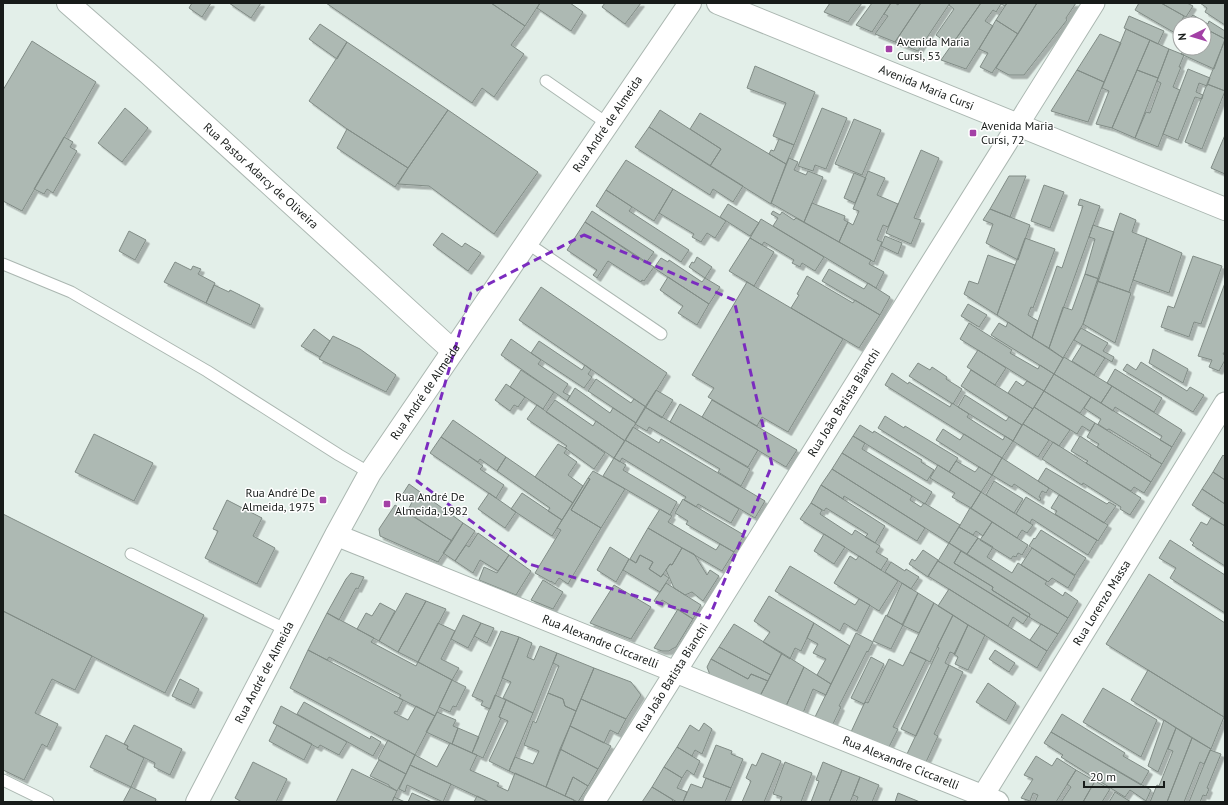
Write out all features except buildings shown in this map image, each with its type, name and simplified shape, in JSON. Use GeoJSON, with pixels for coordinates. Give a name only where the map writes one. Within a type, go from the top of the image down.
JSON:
{"type":"FeatureCollection","features":[{"type":"Feature","properties":{"kind":"street","name":"Rua Pastor Adarcy de Oliveira"},"geometry":{"type":"LineString","coordinates":[[68,3],[148,72],[453,351]]}},
{"type":"Feature","properties":{"kind":"street","name":"Avenida Maria Cursi"},"geometry":{"type":"LineString","coordinates":[[718,3],[1225,209]]}},
{"type":"Feature","properties":{"kind":"street","name":"Rua João Batista Bianchi"},"geometry":{"type":"LineString","coordinates":[[594,802],[1094,3]]}},
{"type":"Feature","properties":{"kind":"street","name":"Rua André de Almeida"},"geometry":{"type":"LineString","coordinates":[[197,802],[336,535],[370,474],[608,124],[684,5]]}},
{"type":"Feature","properties":{"kind":"street","name":"Rua Lorenzo Massa"},"geometry":{"type":"LineString","coordinates":[[987,800],[1225,403]]}},
{"type":"Feature","properties":{"kind":"street","name":"Rua Alexandre Ciccarelli"},"geometry":{"type":"LineString","coordinates":[[336,535],[676,672],[987,800]]}},
{"type":"Feature","properties":{"kind":"lane"},"geometry":{"type":"LineString","coordinates":[[546,81],[608,124]]}},
{"type":"Feature","properties":{"kind":"lane"},"geometry":{"type":"LineString","coordinates":[[527,243],[661,334]]}},
{"type":"Feature","properties":{"kind":"lane"},"geometry":{"type":"LineString","coordinates":[[3,264],[71,292],[207,371],[370,474]]}},
{"type":"Feature","properties":{"kind":"lane"},"geometry":{"type":"LineString","coordinates":[[131,554],[287,630]]}},
{"type":"Feature","properties":{"kind":"lane"},"geometry":{"type":"LineString","coordinates":[[3,780],[48,802]]}},
{"type":"Feature","properties":{"kind":"highlighted area"},"geometry":{"type":"Polygon","coordinates":[[[584,235],[734,300],[772,465],[709,618],[529,564],[417,481],[471,293],[584,235]]]}},
{"type":"Feature","properties":{"kind":"place","name":"Avenida Maria Cursi, 53"},"geometry":{"type":"Point","coordinates":[889,49]}},
{"type":"Feature","properties":{"kind":"place","name":"Avenida Maria Cursi, 72"},"geometry":{"type":"Point","coordinates":[973,133]}},
{"type":"Feature","properties":{"kind":"place","name":"Rua André De Almeida, 1975"},"geometry":{"type":"Point","coordinates":[323,500]}},
{"type":"Feature","properties":{"kind":"place","name":"Rua André De Almeida, 1982"},"geometry":{"type":"Point","coordinates":[387,504]}}]}
